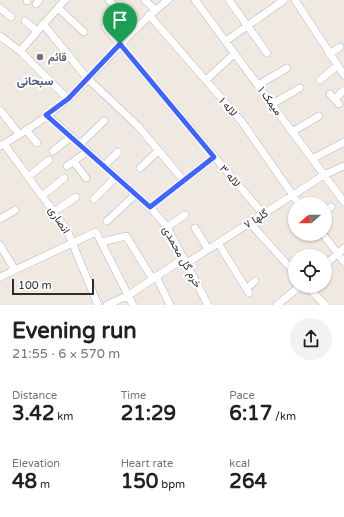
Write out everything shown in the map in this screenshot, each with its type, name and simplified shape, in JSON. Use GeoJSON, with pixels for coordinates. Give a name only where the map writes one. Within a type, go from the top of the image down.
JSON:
{"type":"FeatureCollection","features":[{"type":"Feature","properties":{"kind":"street"},"geometry":{"type":"LineString","coordinates":[[20,51],[58,8],[63,0]]}},
{"type":"Feature","properties":{"kind":"street","name":"لاله ۱"},"geometry":{"type":"LineString","coordinates":[[145,0],[152,13],[242,122],[293,196]]}},
{"type":"Feature","properties":{"kind":"street"},"geometry":{"type":"LineString","coordinates":[[2,145],[26,130],[68,99],[120,44],[152,13],[168,0]]}},
{"type":"Feature","properties":{"kind":"street","name":"میمک ۱"},"geometry":{"type":"LineString","coordinates":[[196,0],[344,202]]}},
{"type":"Feature","properties":{"kind":"street"},"geometry":{"type":"LineString","coordinates":[[229,0],[267,52]]}},
{"type":"Feature","properties":{"kind":"street"},"geometry":{"type":"LineString","coordinates":[[226,41],[284,0]]}},
{"type":"Feature","properties":{"kind":"street"},"geometry":{"type":"LineString","coordinates":[[295,0],[344,75]]}},
{"type":"Feature","properties":{"kind":"street"},"geometry":{"type":"LineString","coordinates":[[58,8],[84,32]]}},
{"type":"Feature","properties":{"kind":"street"},"geometry":{"type":"LineString","coordinates":[[2,9],[11,17]]}},
{"type":"Feature","properties":{"kind":"street","name":"لاله ۳"},"geometry":{"type":"LineString","coordinates":[[111,20],[105,26],[263,214]]}},
{"type":"Feature","properties":{"kind":"street"},"geometry":{"type":"LineString","coordinates":[[25,21],[37,31]]}},
{"type":"Feature","properties":{"kind":"street"},"geometry":{"type":"LineString","coordinates":[[43,24],[87,78],[138,126],[184,181]]}},
{"type":"Feature","properties":{"kind":"street"},"geometry":{"type":"LineString","coordinates":[[0,36],[20,51],[68,99]]}},
{"type":"Feature","properties":{"kind":"street"},"geometry":{"type":"LineString","coordinates":[[329,54],[340,47]]}},
{"type":"Feature","properties":{"kind":"street"},"geometry":{"type":"LineString","coordinates":[[206,80],[233,55]]}},
{"type":"Feature","properties":{"kind":"street"},"geometry":{"type":"LineString","coordinates":[[320,80],[337,66]]}},
{"type":"Feature","properties":{"kind":"street"},"geometry":{"type":"LineString","coordinates":[[258,85],[288,68]]}},
{"type":"Feature","properties":{"kind":"street"},"geometry":{"type":"LineString","coordinates":[[272,104],[300,88]]}},
{"type":"Feature","properties":{"kind":"street"},"geometry":{"type":"LineString","coordinates":[[335,99],[344,90]]}},
{"type":"Feature","properties":{"kind":"street"},"geometry":{"type":"LineString","coordinates":[[0,110],[19,134]]}},
{"type":"Feature","properties":{"kind":"street","name":"خرم گل محمدی"},"geometry":{"type":"LineString","coordinates":[[46,115],[150,207],[167,227],[208,305]]}},
{"type":"Feature","properties":{"kind":"street"},"geometry":{"type":"LineString","coordinates":[[292,132],[319,116]]}},
{"type":"Feature","properties":{"kind":"street"},"geometry":{"type":"LineString","coordinates":[[80,144],[104,121]]}},
{"type":"Feature","properties":{"kind":"street"},"geometry":{"type":"LineString","coordinates":[[26,130],[37,143]]}},
{"type":"Feature","properties":{"kind":"street"},"geometry":{"type":"LineString","coordinates":[[53,151],[71,137]]}},
{"type":"Feature","properties":{"kind":"street"},"geometry":{"type":"LineString","coordinates":[[312,159],[344,142]]}},
{"type":"Feature","properties":{"kind":"street","name":"انصاری"},"geometry":{"type":"LineString","coordinates":[[2,145],[54,212],[73,243],[98,305]]}},
{"type":"Feature","properties":{"kind":"street"},"geometry":{"type":"LineString","coordinates":[[140,168],[158,150]]}},
{"type":"Feature","properties":{"kind":"street"},"geometry":{"type":"LineString","coordinates":[[86,178],[71,164],[88,151]]}},
{"type":"Feature","properties":{"kind":"street"},"geometry":{"type":"LineString","coordinates":[[104,166],[118,152]]}},
{"type":"Feature","properties":{"kind":"street"},"geometry":{"type":"LineString","coordinates":[[150,207],[214,157]]}},
{"type":"Feature","properties":{"kind":"street"},"geometry":{"type":"LineString","coordinates":[[28,177],[49,160]]}},
{"type":"Feature","properties":{"kind":"street","name":"گلها ۷"},"geometry":{"type":"LineString","coordinates":[[107,305],[129,295],[154,277],[208,249],[324,175],[344,166]]}},
{"type":"Feature","properties":{"kind":"street"},"geometry":{"type":"LineString","coordinates":[[94,200],[116,177]]}},
{"type":"Feature","properties":{"kind":"street"},"geometry":{"type":"LineString","coordinates":[[42,196],[64,178]]}},
{"type":"Feature","properties":{"kind":"street"},"geometry":{"type":"LineString","coordinates":[[107,221],[136,194]]}},
{"type":"Feature","properties":{"kind":"street"},"geometry":{"type":"LineString","coordinates":[[54,212],[76,197]]}},
{"type":"Feature","properties":{"kind":"street"},"geometry":{"type":"LineString","coordinates":[[0,219],[15,210]]}},
{"type":"Feature","properties":{"kind":"street"},"geometry":{"type":"LineString","coordinates":[[167,227],[185,215]]}},
{"type":"Feature","properties":{"kind":"street"},"geometry":{"type":"LineString","coordinates":[[250,223],[288,265]]}},
{"type":"Feature","properties":{"kind":"street"},"geometry":{"type":"LineString","coordinates":[[195,228],[208,249]]}},
{"type":"Feature","properties":{"kind":"street"},"geometry":{"type":"LineString","coordinates":[[0,277],[96,232],[133,305]]}},
{"type":"Feature","properties":{"kind":"street"},"geometry":{"type":"LineString","coordinates":[[102,242],[126,236],[154,277],[170,305]]}},
{"type":"Feature","properties":{"kind":"street"},"geometry":{"type":"LineString","coordinates":[[328,241],[344,262]]}},
{"type":"Feature","properties":{"kind":"street"},"geometry":{"type":"LineString","coordinates":[[218,243],[247,291],[255,281]]}},
{"type":"Feature","properties":{"kind":"street"},"geometry":{"type":"LineString","coordinates":[[0,246],[15,270]]}},
{"type":"Feature","properties":{"kind":"street"},"geometry":{"type":"LineString","coordinates":[[332,259],[344,248]]}},
{"type":"Feature","properties":{"kind":"street"},"geometry":{"type":"LineString","coordinates":[[278,305],[291,293]]}},
{"type":"Feature","properties":{"kind":"street"},"geometry":{"type":"LineString","coordinates":[[314,293],[325,305]]}},
{"type":"Feature","properties":{"kind":"street"},"geometry":{"type":"LineString","coordinates":[[285,298],[291,305]]}},
{"type":"Feature","properties":{"kind":"place","name":"قائم"},"geometry":{"type":"Point","coordinates":[40,57]}},
{"type":"Feature","properties":{"kind":"district","name":"سبحانی"},"geometry":{"type":"Point","coordinates":[35,81]}},
{"type":"Feature","properties":{"kind":"route"},"geometry":{"type":"LineString","coordinates":[[120,44],[214,157],[150,207],[46,115],[68,99],[120,44]]}}]}
